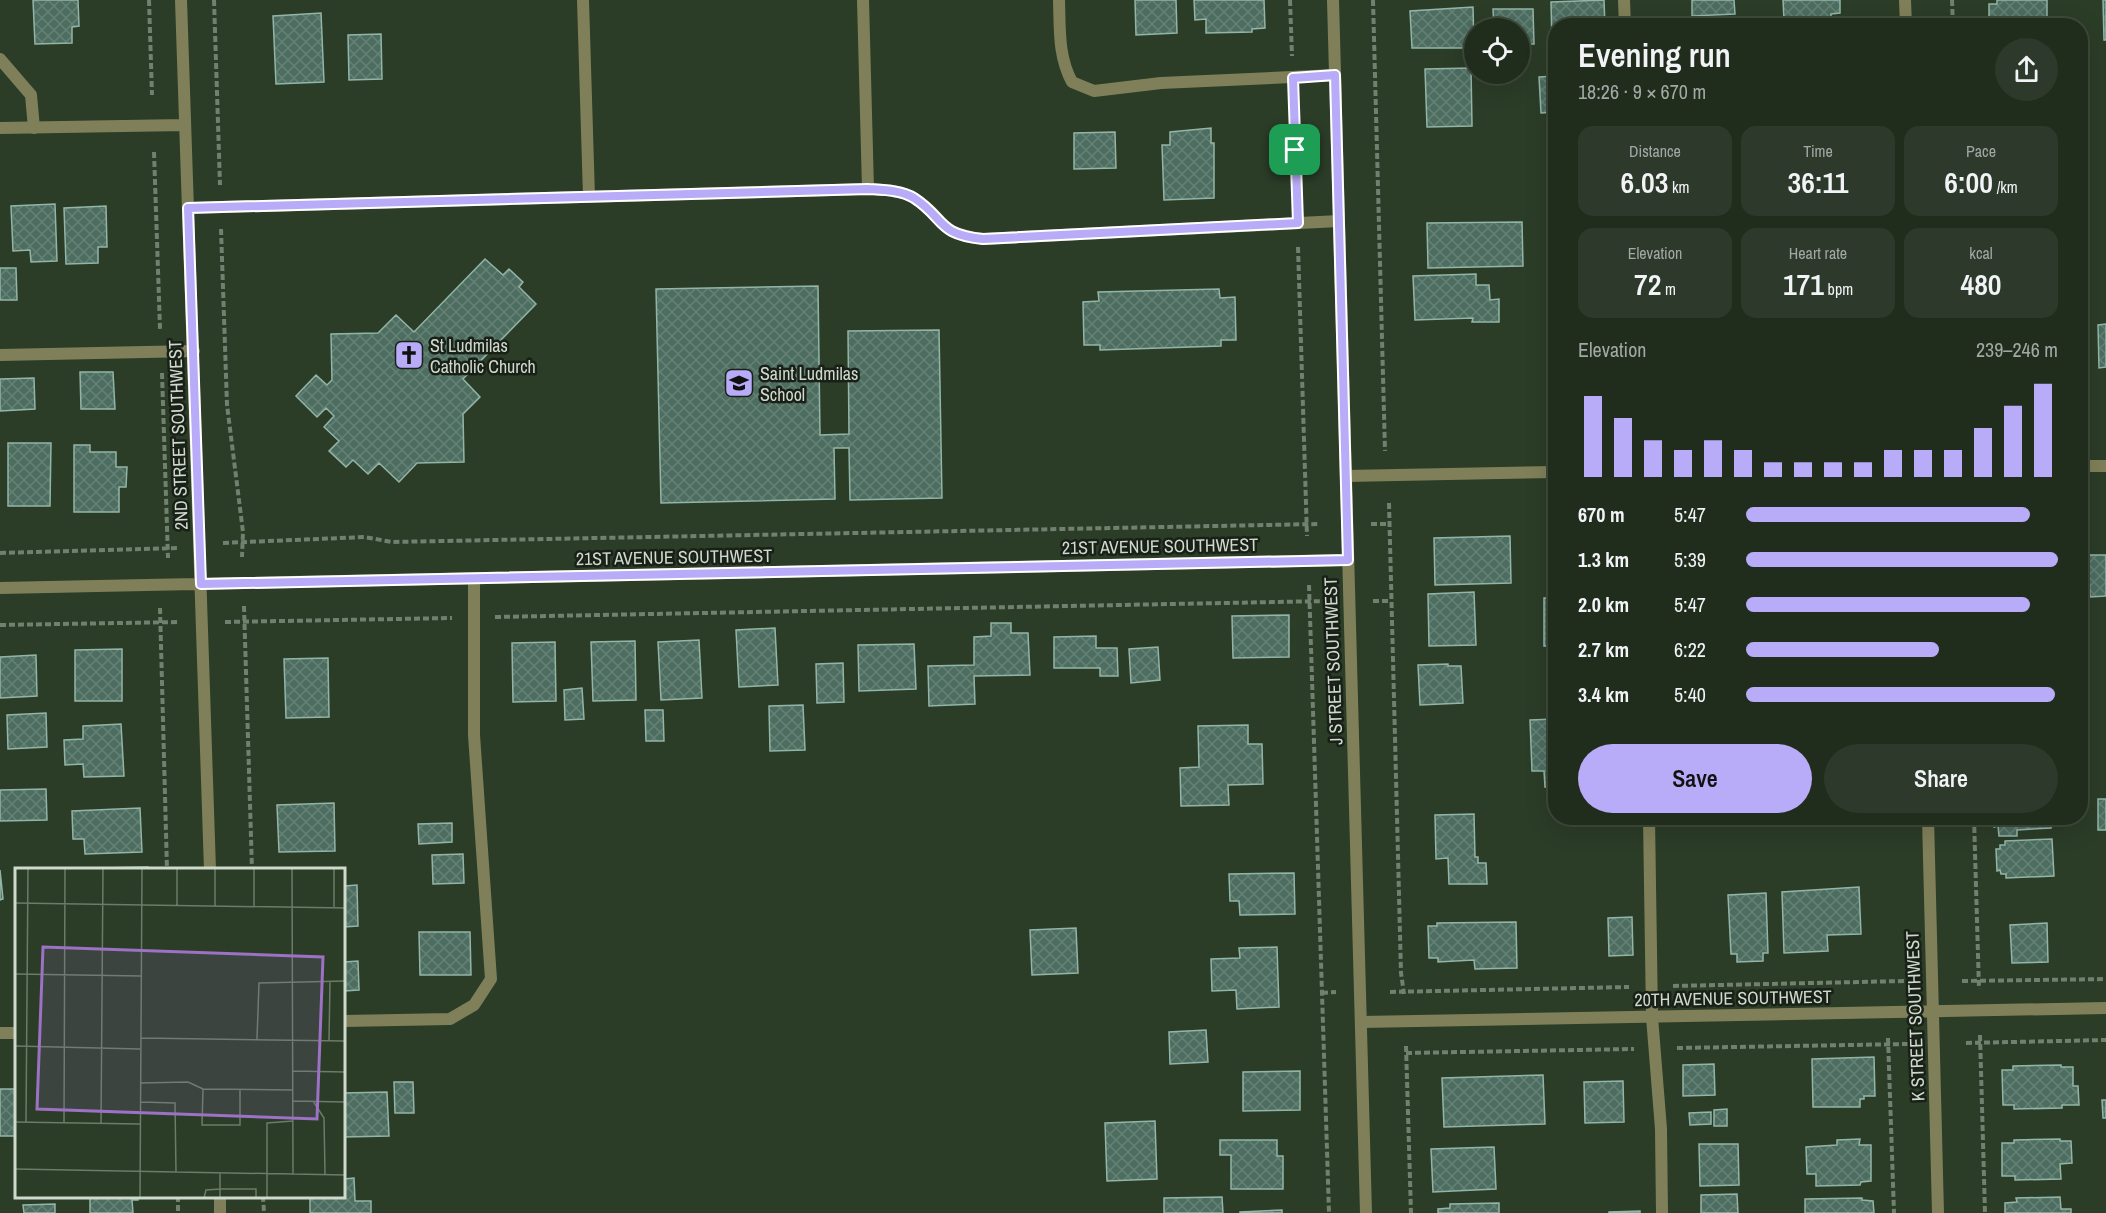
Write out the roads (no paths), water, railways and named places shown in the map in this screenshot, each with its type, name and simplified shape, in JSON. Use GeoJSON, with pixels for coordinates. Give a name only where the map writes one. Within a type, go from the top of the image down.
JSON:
{"type":"FeatureCollection","features":[{"type":"Feature","properties":{"kind":"street","name":"2ND STREET SOUTHWEST"},"geometry":{"type":"LineString","coordinates":[[181,0],[210,868]]}},
{"type":"Feature","properties":{"kind":"street"},"geometry":{"type":"LineString","coordinates":[[583,0],[589,197]]}},
{"type":"Feature","properties":{"kind":"street"},"geometry":{"type":"LineString","coordinates":[[863,0],[868,189]]}},
{"type":"Feature","properties":{"kind":"street"},"geometry":{"type":"LineString","coordinates":[[1059,0],[1060,54],[1072,82],[1094,91],[1161,83],[1335,75]]}},
{"type":"Feature","properties":{"kind":"street","name":"J STREET SOUTHWEST"},"geometry":{"type":"LineString","coordinates":[[1333,0],[1366,1213]]}},
{"type":"Feature","properties":{"kind":"street"},"geometry":{"type":"LineString","coordinates":[[1624,0],[1625,18]]}},
{"type":"Feature","properties":{"kind":"street"},"geometry":{"type":"LineString","coordinates":[[1905,0],[1906,18]]}},
{"type":"Feature","properties":{"kind":"street"},"geometry":{"type":"LineString","coordinates":[[0,59],[31,95],[34,128]]}},
{"type":"Feature","properties":{"kind":"street"},"geometry":{"type":"LineString","coordinates":[[0,128],[185,125]]}},
{"type":"Feature","properties":{"kind":"street"},"geometry":{"type":"LineString","coordinates":[[188,208],[868,189],[889,190],[913,197],[946,230],[962,237],[983,239],[1339,221]]}},
{"type":"Feature","properties":{"kind":"street"},"geometry":{"type":"LineString","coordinates":[[0,355],[194,351]]}},
{"type":"Feature","properties":{"kind":"street"},"geometry":{"type":"LineString","coordinates":[[2088,466],[2106,466]]}},
{"type":"Feature","properties":{"kind":"street"},"geometry":{"type":"LineString","coordinates":[[1346,476],[1548,472]]}},
{"type":"Feature","properties":{"kind":"street","name":"21ST AVENUE SOUTHWEST"},"geometry":{"type":"LineString","coordinates":[[0,588],[474,580],[1348,560]]}},
{"type":"Feature","properties":{"kind":"street"},"geometry":{"type":"LineString","coordinates":[[345,1021],[450,1019],[474,1005],[491,979],[474,735],[474,580]]}},
{"type":"Feature","properties":{"kind":"street"},"geometry":{"type":"LineString","coordinates":[[1649,825],[1652,1017],[1661,1129],[1662,1213]]}},
{"type":"Feature","properties":{"kind":"street","name":"K STREET SOUTHWEST"},"geometry":{"type":"LineString","coordinates":[[1928,825],[1938,1213]]}},
{"type":"Feature","properties":{"kind":"street","name":"20TH AVENUE SOUTHWEST"},"geometry":{"type":"LineString","coordinates":[[1360,1022],[2106,1008]]}},
{"type":"Feature","properties":{"kind":"street"},"geometry":{"type":"LineString","coordinates":[[0,1033],[15,1032]]}},
{"type":"Feature","properties":{"kind":"place","name":"St Ludmilas Catholic Church"},"geometry":{"type":"Point","coordinates":[409,355]}},
{"type":"Feature","properties":{"kind":"place","name":"Saint Ludmilas School"},"geometry":{"type":"Point","coordinates":[739,383]}}]}
